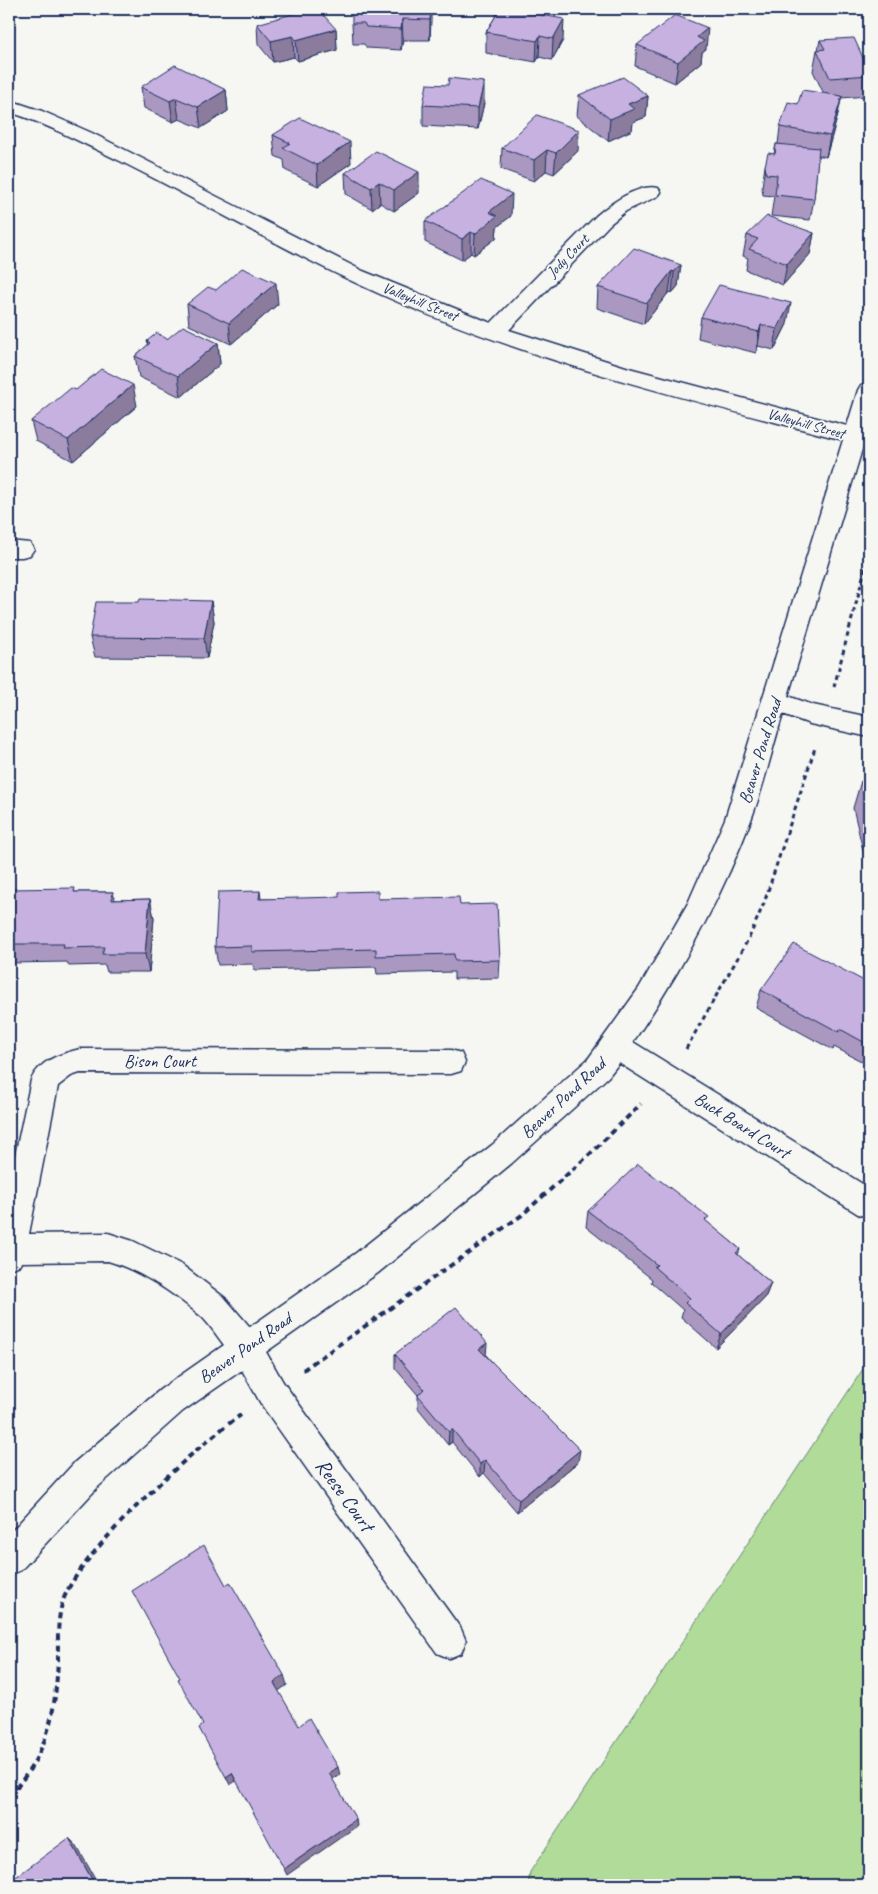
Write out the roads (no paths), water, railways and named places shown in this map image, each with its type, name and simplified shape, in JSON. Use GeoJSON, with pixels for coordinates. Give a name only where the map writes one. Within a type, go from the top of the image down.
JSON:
{"type":"FeatureCollection","features":[{"type":"Feature","properties":{"kind":"street","name":"Valleyhill Street"},"geometry":{"type":"LineString","coordinates":[[9,106],[58,124],[136,161],[314,256],[393,292],[495,332],[681,391],[855,436]]}},
{"type":"Feature","properties":{"kind":"street","name":"Jody Court"},"geometry":{"type":"LineString","coordinates":[[495,332],[603,220],[619,207],[651,192]]}},
{"type":"Feature","properties":{"kind":"street","name":"Beaver Pond Road"},"geometry":{"type":"LineString","coordinates":[[9,1558],[94,1468],[172,1400],[367,1262],[502,1154],[598,1068],[615,1046],[649,996],[700,907],[738,819],[869,390]]}},
{"type":"Feature","properties":{"kind":"street"},"geometry":{"type":"LineString","coordinates":[[775,701],[810,714],[869,727]]}},
{"type":"Feature","properties":{"kind":"street","name":"Buck Board Court"},"geometry":{"type":"LineString","coordinates":[[615,1046],[869,1204]]}},
{"type":"Feature","properties":{"kind":"street","name":"Bison Court"},"geometry":{"type":"LineString","coordinates":[[246,1347],[214,1308],[171,1275],[122,1251],[108,1247],[10,1251],[44,1080],[62,1066],[80,1061],[451,1062]]}},
{"type":"Feature","properties":{"kind":"street","name":"Reese Court"},"geometry":{"type":"LineString","coordinates":[[246,1347],[272,1393],[449,1640]]}}]}
